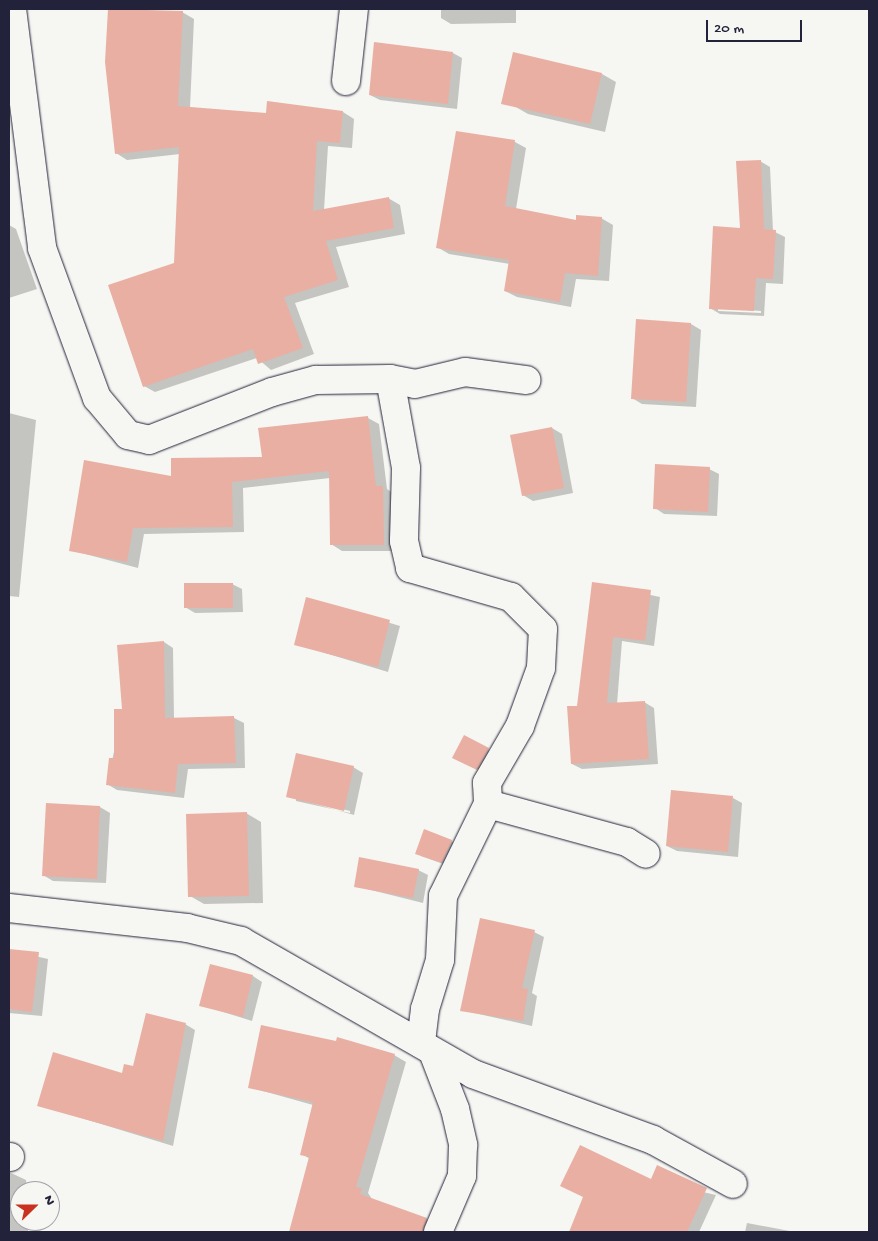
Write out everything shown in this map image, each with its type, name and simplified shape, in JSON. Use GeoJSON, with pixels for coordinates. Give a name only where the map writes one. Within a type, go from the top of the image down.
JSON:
{"type":"FeatureCollection","features":[{"type":"Feature","properties":{"kind":"street"},"geometry":{"type":"LineString","coordinates":[[12,9],[42,248],[97,398],[113,422],[128,435],[149,440],[272,392],[316,380],[390,379],[415,384],[465,372],[526,380]]}},
{"type":"Feature","properties":{"kind":"street"},"geometry":{"type":"LineString","coordinates":[[346,81],[354,9]]}},
{"type":"Feature","properties":{"kind":"street"},"geometry":{"type":"LineString","coordinates":[[390,379],[406,468],[404,541],[410,568],[511,597],[543,629],[541,668],[520,726],[487,783],[488,804],[443,896],[440,960],[425,1008],[427,1048],[455,1109],[463,1145],[462,1176],[438,1232]]}},
{"type":"Feature","properties":{"kind":"street"},"geometry":{"type":"LineString","coordinates":[[488,804],[627,842],[646,854]]}},
{"type":"Feature","properties":{"kind":"street"},"geometry":{"type":"LineString","coordinates":[[9,908],[187,928],[241,941],[472,1074],[653,1140],[733,1184]]}},
{"type":"Feature","properties":{"kind":"building"},"geometry":{"type":"Polygon","coordinates":[[[108,9],[183,11],[178,106],[266,113],[267,101],[343,111],[340,143],[317,141],[313,211],[389,197],[394,228],[326,241],[338,280],[284,297],[303,348],[258,364],[253,349],[143,387],[108,285],[174,263],[179,147],[115,154],[105,62],[108,9]]]}},
{"type":"Feature","properties":{"kind":"building"},"geometry":{"type":"Polygon","coordinates":[[[374,42],[453,52],[448,104],[369,95],[374,42]]]}},
{"type":"Feature","properties":{"kind":"building"},"geometry":{"type":"Polygon","coordinates":[[[513,52],[602,73],[590,124],[501,104],[513,52]]]}},
{"type":"Feature","properties":{"kind":"building"},"geometry":{"type":"Polygon","coordinates":[[[456,131],[515,140],[505,206],[576,220],[576,215],[602,217],[598,276],[565,273],[560,302],[504,291],[509,260],[436,248],[456,131]]]}},
{"type":"Feature","properties":{"kind":"building"},"geometry":{"type":"Polygon","coordinates":[[[761,160],[764,229],[776,230],[773,279],[756,278],[754,311],[709,309],[713,226],[740,228],[736,161],[761,160]]]}},
{"type":"Feature","properties":{"kind":"building"},"geometry":{"type":"Polygon","coordinates":[[[636,319],[691,323],[686,402],[631,399],[636,319]]]}},
{"type":"Feature","properties":{"kind":"building"},"geometry":{"type":"Polygon","coordinates":[[[368,416],[376,486],[383,486],[384,545],[330,545],[329,471],[232,482],[233,527],[133,528],[127,562],[69,551],[84,460],[171,476],[171,458],[262,457],[258,428],[368,416]]]}},
{"type":"Feature","properties":{"kind":"building"},"geometry":{"type":"Polygon","coordinates":[[[552,427],[564,488],[522,496],[510,435],[552,427]]]}},
{"type":"Feature","properties":{"kind":"building"},"geometry":{"type":"Polygon","coordinates":[[[655,464],[710,467],[708,512],[653,509],[655,464]]]}},
{"type":"Feature","properties":{"kind":"building"},"geometry":{"type":"Polygon","coordinates":[[[592,582],[651,590],[645,641],[613,637],[607,703],[645,701],[649,759],[571,764],[567,706],[577,706],[592,582]]]}},
{"type":"Feature","properties":{"kind":"building"},"geometry":{"type":"Polygon","coordinates":[[[184,583],[233,583],[233,608],[184,608],[184,583]]]}},
{"type":"Feature","properties":{"kind":"building"},"geometry":{"type":"Polygon","coordinates":[[[306,597],[390,620],[378,667],[294,645],[306,597]]]}},
{"type":"Feature","properties":{"kind":"building"},"geometry":{"type":"Polygon","coordinates":[[[164,641],[165,718],[234,716],[236,763],[178,764],[175,793],[106,785],[109,758],[114,758],[114,709],[122,709],[117,645],[164,641]]]}},
{"type":"Feature","properties":{"kind":"building"},"geometry":{"type":"Polygon","coordinates":[[[464,735],[489,748],[477,770],[452,758],[464,735]]]}},
{"type":"Feature","properties":{"kind":"building"},"geometry":{"type":"Polygon","coordinates":[[[296,753],[354,766],[344,811],[286,797],[296,753]]]}},
{"type":"Feature","properties":{"kind":"building"},"geometry":{"type":"Polygon","coordinates":[[[671,790],[733,796],[728,852],[666,846],[671,790]]]}},
{"type":"Feature","properties":{"kind":"building"},"geometry":{"type":"Polygon","coordinates":[[[46,803],[100,806],[97,879],[42,876],[46,803]]]}},
{"type":"Feature","properties":{"kind":"building"},"geometry":{"type":"Polygon","coordinates":[[[247,812],[249,896],[188,897],[186,814],[247,812]]]}},
{"type":"Feature","properties":{"kind":"building"},"geometry":{"type":"Polygon","coordinates":[[[424,829],[452,840],[442,863],[415,854],[424,829]]]}},
{"type":"Feature","properties":{"kind":"building"},"geometry":{"type":"Polygon","coordinates":[[[359,857],[419,869],[413,898],[354,887],[359,857]]]}},
{"type":"Feature","properties":{"kind":"building"},"geometry":{"type":"Polygon","coordinates":[[[480,918],[535,930],[522,988],[528,989],[523,1021],[460,1011],[480,918]]]}},
{"type":"Feature","properties":{"kind":"building"},"geometry":{"type":"Polygon","coordinates":[[[9,949],[39,952],[32,1012],[9,1009],[9,949]]]}},
{"type":"Feature","properties":{"kind":"building"},"geometry":{"type":"Polygon","coordinates":[[[210,964],[253,975],[243,1017],[199,1006],[210,964]]]}},
{"type":"Feature","properties":{"kind":"building"},"geometry":{"type":"Polygon","coordinates":[[[146,1013],[186,1023],[163,1141],[37,1106],[53,1052],[122,1073],[124,1064],[133,1066],[146,1013]]]}},
{"type":"Feature","properties":{"kind":"building"},"geometry":{"type":"Polygon","coordinates":[[[261,1025],[336,1041],[337,1037],[395,1054],[356,1187],[362,1188],[360,1194],[427,1218],[423,1232],[289,1232],[309,1157],[300,1155],[313,1102],[248,1088],[261,1025]]]}},
{"type":"Feature","properties":{"kind":"building"},"geometry":{"type":"Polygon","coordinates":[[[580,1145],[651,1179],[657,1165],[707,1188],[687,1232],[569,1232],[583,1197],[560,1186],[580,1145]]]}}]}
